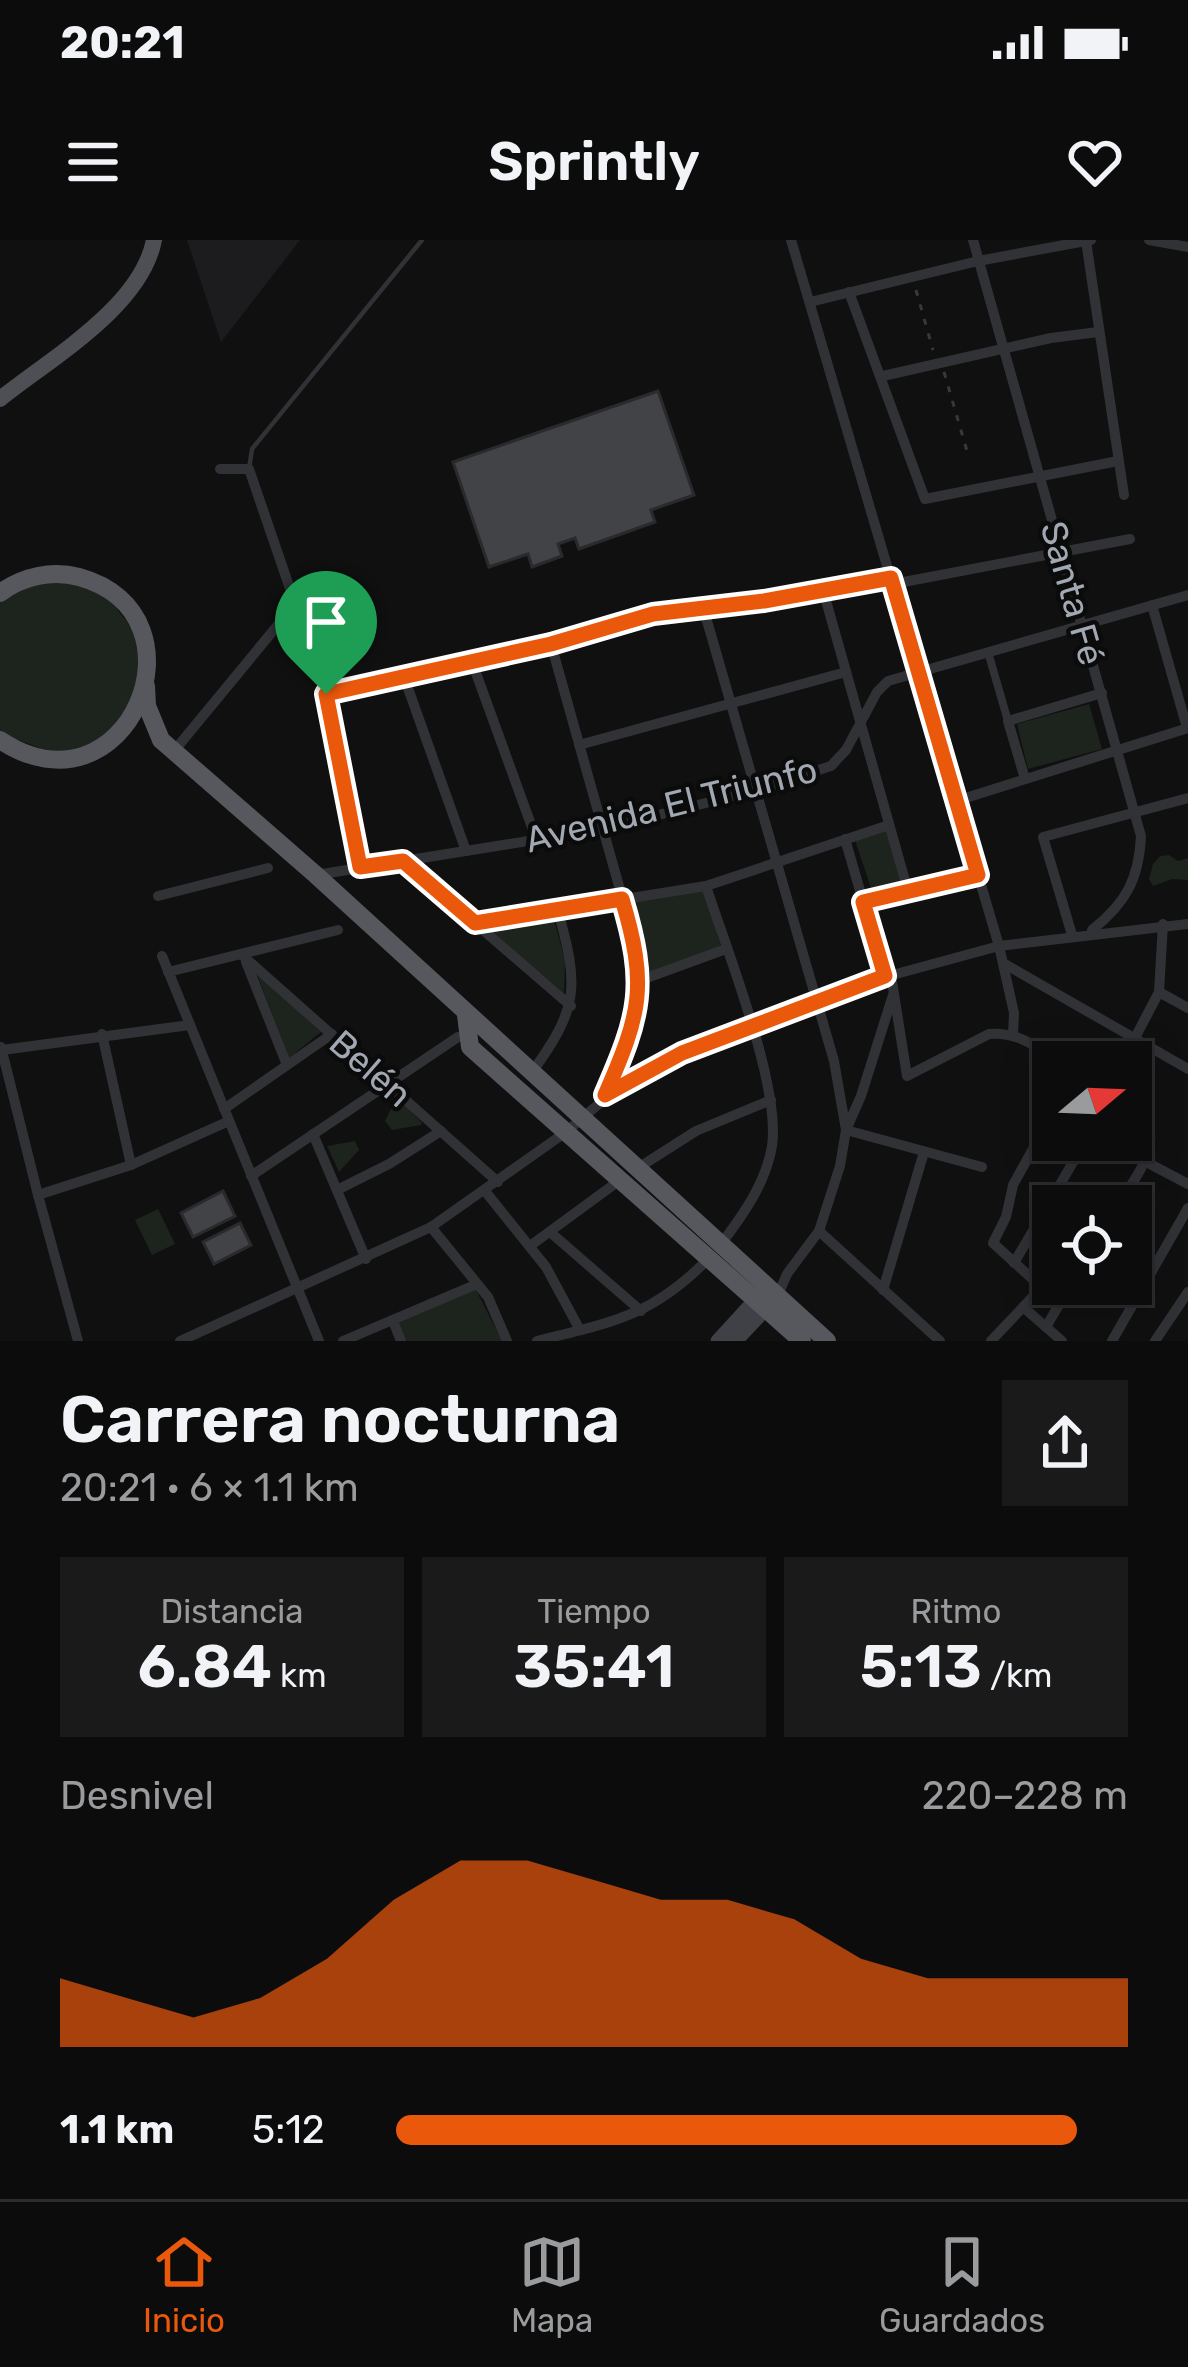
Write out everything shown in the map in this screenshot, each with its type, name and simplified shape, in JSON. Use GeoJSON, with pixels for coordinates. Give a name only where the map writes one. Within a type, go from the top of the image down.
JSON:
{"type":"FeatureCollection","features":[{"type":"Feature","properties":{"kind":"highway"},"geometry":{"type":"LineString","coordinates":[[0,593],[34,577],[68,575],[100,585],[126,606],[143,635],[148,668],[141,702],[123,731],[95,751],[45,759],[0,740]]}},
{"type":"Feature","properties":{"kind":"highway"},"geometry":{"type":"LineString","coordinates":[[146,686],[161,740],[638,1168],[715,1251],[767,1298],[827,1341]]}},
{"type":"Feature","properties":{"kind":"highway"},"geometry":{"type":"LineString","coordinates":[[466,1015],[464,1042],[620,1180],[715,1251]]}},
{"type":"Feature","properties":{"kind":"highway"},"geometry":{"type":"LineString","coordinates":[[767,1298],[796,1339]]}},
{"type":"Feature","properties":{"kind":"main road"},"geometry":{"type":"LineString","coordinates":[[0,399],[119,304],[148,263],[154,240]]}},
{"type":"Feature","properties":{"kind":"main road"},"geometry":{"type":"LineString","coordinates":[[0,577],[34,577]]}},
{"type":"Feature","properties":{"kind":"main road"},"geometry":{"type":"LineString","coordinates":[[718,1341],[767,1298]]}},
{"type":"Feature","properties":{"kind":"main road"},"geometry":{"type":"LineString","coordinates":[[735,1341],[767,1298]]}},
{"type":"Feature","properties":{"kind":"street"},"geometry":{"type":"LineString","coordinates":[[791,240],[999,946],[1014,1013],[1013,1035]]}},
{"type":"Feature","properties":{"kind":"street","name":"Santa Fé"},"geometry":{"type":"LineString","coordinates":[[973,240],[1141,836],[1136,880],[1111,915],[1090,932]]}},
{"type":"Feature","properties":{"kind":"street"},"geometry":{"type":"LineString","coordinates":[[810,302],[1088,240],[1124,495]]}},
{"type":"Feature","properties":{"kind":"street"},"geometry":{"type":"LineString","coordinates":[[1149,240],[1188,247]]}},
{"type":"Feature","properties":{"kind":"street"},"geometry":{"type":"LineString","coordinates":[[849,292],[925,499],[1118,461]]}},
{"type":"Feature","properties":{"kind":"street"},"geometry":{"type":"LineString","coordinates":[[883,376],[1098,332]]}},
{"type":"Feature","properties":{"kind":"street"},"geometry":{"type":"LineString","coordinates":[[220,469],[249,469],[326,694],[360,867]]}},
{"type":"Feature","properties":{"kind":"street"},"geometry":{"type":"LineString","coordinates":[[326,694],[551,644],[653,614],[892,581],[1130,539]]}},
{"type":"Feature","properties":{"kind":"street"},"geometry":{"type":"LineString","coordinates":[[823,590],[908,891]]}},
{"type":"Feature","properties":{"kind":"street","name":"Avenida El Triunfo"},"geometry":{"type":"LineString","coordinates":[[316,875],[603,829],[757,790],[831,766],[888,682],[1188,595]]}},
{"type":"Feature","properties":{"kind":"street"},"geometry":{"type":"LineString","coordinates":[[174,751],[296,603]]}},
{"type":"Feature","properties":{"kind":"street"},"geometry":{"type":"LineString","coordinates":[[956,801],[1187,728],[1152,605]]}},
{"type":"Feature","properties":{"kind":"street"},"geometry":{"type":"LineString","coordinates":[[703,607],[834,1061],[846,1130]]}},
{"type":"Feature","properties":{"kind":"street"},"geometry":{"type":"LineString","coordinates":[[551,644],[641,980],[632,1030],[605,1095]]}},
{"type":"Feature","properties":{"kind":"street"},"geometry":{"type":"LineString","coordinates":[[988,650],[1025,779]]}},
{"type":"Feature","properties":{"kind":"street"},"geometry":{"type":"LineString","coordinates":[[472,662],[537,841]]}},
{"type":"Feature","properties":{"kind":"street"},"geometry":{"type":"LineString","coordinates":[[580,745],[846,672]]}},
{"type":"Feature","properties":{"kind":"street"},"geometry":{"type":"LineString","coordinates":[[404,676],[466,851]]}},
{"type":"Feature","properties":{"kind":"street"},"geometry":{"type":"LineString","coordinates":[[1008,721],[1102,693]]}},
{"type":"Feature","properties":{"kind":"street"},"geometry":{"type":"LineString","coordinates":[[1072,935],[1043,837],[1188,798]]}},
{"type":"Feature","properties":{"kind":"street"},"geometry":{"type":"LineString","coordinates":[[475,923],[706,886],[890,825]]}},
{"type":"Feature","properties":{"kind":"street"},"geometry":{"type":"LineString","coordinates":[[845,839],[893,995],[907,1076],[989,1034],[1013,1035],[1032,1045]]}},
{"type":"Feature","properties":{"kind":"street"},"geometry":{"type":"LineString","coordinates":[[403,861],[571,1006]]}},
{"type":"Feature","properties":{"kind":"street"},"geometry":{"type":"LineString","coordinates":[[158,896],[268,868]]}},
{"type":"Feature","properties":{"kind":"street"},"geometry":{"type":"LineString","coordinates":[[863,902],[978,875]]}},
{"type":"Feature","properties":{"kind":"street"},"geometry":{"type":"LineString","coordinates":[[537,1341],[577,1334],[671,1295],[742,1217],[765,1171],[773,1129],[770,1100],[706,886]]}},
{"type":"Feature","properties":{"kind":"street"},"geometry":{"type":"LineString","coordinates":[[532,1072],[571,1006],[572,966],[558,911]]}},
{"type":"Feature","properties":{"kind":"street"},"geometry":{"type":"LineString","coordinates":[[1136,1036],[1159,992],[1163,924]]}},
{"type":"Feature","properties":{"kind":"street"},"geometry":{"type":"LineString","coordinates":[[180,1341],[431,1227],[566,1132],[605,1095],[653,1066],[888,976],[999,946],[1188,924]]}},
{"type":"Feature","properties":{"kind":"street"},"geometry":{"type":"LineString","coordinates":[[168,972],[338,930]]}},
{"type":"Feature","properties":{"kind":"street"},"geometry":{"type":"LineString","coordinates":[[641,980],[726,950]]}},
{"type":"Feature","properties":{"kind":"street"},"geometry":{"type":"LineString","coordinates":[[162,956],[319,1341]]}},
{"type":"Feature","properties":{"kind":"street"},"geometry":{"type":"LineString","coordinates":[[243,956],[287,1065]]}},
{"type":"Feature","properties":{"kind":"street","name":"Belén"},"geometry":{"type":"LineString","coordinates":[[243,956],[498,1182]]}},
{"type":"Feature","properties":{"kind":"street"},"geometry":{"type":"LineString","coordinates":[[1003,963],[1188,1069]]}},
{"type":"Feature","properties":{"kind":"street"},"geometry":{"type":"LineString","coordinates":[[1159,992],[1188,1008]]}},
{"type":"Feature","properties":{"kind":"street"},"geometry":{"type":"LineString","coordinates":[[767,1298],[818,1231],[833,1195],[846,1130],[893,995]]}},
{"type":"Feature","properties":{"kind":"street"},"geometry":{"type":"LineString","coordinates":[[78,1341],[1,1047],[190,1025]]}},
{"type":"Feature","properties":{"kind":"street"},"geometry":{"type":"LineString","coordinates":[[102,1034],[131,1165]]}},
{"type":"Feature","properties":{"kind":"street"},"geometry":{"type":"LineString","coordinates":[[38,1195],[131,1165],[226,1115],[332,1034]]}},
{"type":"Feature","properties":{"kind":"street"},"geometry":{"type":"LineString","coordinates":[[251,1176],[389,1083],[464,1042]]}},
{"type":"Feature","properties":{"kind":"street"},"geometry":{"type":"LineString","coordinates":[[638,1168],[696,1131],[770,1100]]}},
{"type":"Feature","properties":{"kind":"street"},"geometry":{"type":"LineString","coordinates":[[846,1130],[982,1167]]}},
{"type":"Feature","properties":{"kind":"street"},"geometry":{"type":"LineString","coordinates":[[337,1190],[441,1131]]}},
{"type":"Feature","properties":{"kind":"street"},"geometry":{"type":"LineString","coordinates":[[313,1134],[366,1259]]}},
{"type":"Feature","properties":{"kind":"street"},"geometry":{"type":"LineString","coordinates":[[1032,1151],[1013,1185],[1006,1217],[993,1244],[1032,1279]]}},
{"type":"Feature","properties":{"kind":"street"},"geometry":{"type":"LineString","coordinates":[[883,1290],[924,1152]]}},
{"type":"Feature","properties":{"kind":"street"},"geometry":{"type":"LineString","coordinates":[[1014,1263],[1074,1161]]}},
{"type":"Feature","properties":{"kind":"street"},"geometry":{"type":"LineString","coordinates":[[1132,1185],[1147,1162],[1188,1184]]}},
{"type":"Feature","properties":{"kind":"street"},"geometry":{"type":"LineString","coordinates":[[530,1246],[620,1180]]}},
{"type":"Feature","properties":{"kind":"street"},"geometry":{"type":"LineString","coordinates":[[485,1191],[530,1246],[577,1334]]}},
{"type":"Feature","properties":{"kind":"street"},"geometry":{"type":"LineString","coordinates":[[1112,1341],[1188,1208]]}},
{"type":"Feature","properties":{"kind":"street"},"geometry":{"type":"LineString","coordinates":[[431,1227],[477,1284],[507,1341]]}},
{"type":"Feature","properties":{"kind":"street"},"geometry":{"type":"LineString","coordinates":[[818,1231],[940,1341]]}},
{"type":"Feature","properties":{"kind":"street"},"geometry":{"type":"LineString","coordinates":[[550,1232],[641,1311]]}},
{"type":"Feature","properties":{"kind":"street"},"geometry":{"type":"LineString","coordinates":[[343,1341],[477,1284]]}},
{"type":"Feature","properties":{"kind":"street"},"geometry":{"type":"LineString","coordinates":[[1155,1341],[1188,1292]]}},
{"type":"Feature","properties":{"kind":"street"},"geometry":{"type":"LineString","coordinates":[[991,1341],[1032,1298]]}},
{"type":"Feature","properties":{"kind":"street"},"geometry":{"type":"LineString","coordinates":[[1046,1327],[1059,1305]]}},
{"type":"Feature","properties":{"kind":"street"},"geometry":{"type":"LineString","coordinates":[[1022,1307],[1062,1341]]}},
{"type":"Feature","properties":{"kind":"street"},"geometry":{"type":"LineString","coordinates":[[393,1321],[401,1341]]}},
{"type":"Feature","properties":{"kind":"lane"},"geometry":{"type":"LineString","coordinates":[[249,469],[252,449],[422,240]]}},
{"type":"Feature","properties":{"kind":"path"},"geometry":{"type":"LineString","coordinates":[[912,277],[967,451]]}},
{"type":"Feature","properties":{"kind":"shaded area"},"geometry":{"type":"Polygon","coordinates":[[[187,240],[300,240],[221,342],[187,240]]]}},
{"type":"Feature","properties":{"kind":"shaded area"},"geometry":{"type":"Polygon","coordinates":[[[57,579],[106,595],[138,636],[141,687],[103,741],[55,754],[0,733],[0,600],[8,593],[57,579]]]}},
{"type":"Feature","properties":{"kind":"shaded area"},"geometry":{"type":"Polygon","coordinates":[[[1089,704],[1102,749],[1028,769],[1017,724],[1089,704]]]}},
{"type":"Feature","properties":{"kind":"shaded area"},"geometry":{"type":"Polygon","coordinates":[[[886,829],[901,884],[872,891],[855,840],[886,829]]]}},
{"type":"Feature","properties":{"kind":"shaded area"},"geometry":{"type":"Polygon","coordinates":[[[1169,855],[1178,861],[1188,858],[1188,880],[1172,879],[1153,886],[1149,879],[1153,864],[1169,855]]]}},
{"type":"Feature","properties":{"kind":"shaded area"},"geometry":{"type":"Polygon","coordinates":[[[703,888],[721,947],[645,975],[630,902],[703,888]]]}},
{"type":"Feature","properties":{"kind":"shaded area"},"geometry":{"type":"Polygon","coordinates":[[[553,916],[565,960],[564,993],[485,927],[553,916]]]}},
{"type":"Feature","properties":{"kind":"shaded area"},"geometry":{"type":"Polygon","coordinates":[[[256,972],[321,1032],[289,1058],[289,1057],[256,972]]]}},
{"type":"Feature","properties":{"kind":"shaded area"},"geometry":{"type":"Polygon","coordinates":[[[397,1097],[421,1125],[392,1130],[385,1121],[397,1097]]]}},
{"type":"Feature","properties":{"kind":"shaded area"},"geometry":{"type":"Polygon","coordinates":[[[355,1141],[359,1150],[339,1172],[327,1146],[355,1141]]]}},
{"type":"Feature","properties":{"kind":"shaded area"},"geometry":{"type":"Polygon","coordinates":[[[158,1209],[175,1244],[152,1255],[135,1220],[158,1209]]]}},
{"type":"Feature","properties":{"kind":"shaded area"},"geometry":{"type":"Polygon","coordinates":[[[475,1288],[502,1341],[405,1341],[398,1323],[475,1288]]]}},
{"type":"Feature","properties":{"kind":"building"},"geometry":{"type":"Polygon","coordinates":[[[658,391],[694,495],[651,510],[655,522],[579,549],[575,538],[558,544],[562,556],[532,567],[528,554],[489,567],[453,462],[658,391]]]}},
{"type":"Feature","properties":{"kind":"building"},"geometry":{"type":"Polygon","coordinates":[[[223,1191],[235,1216],[193,1237],[181,1213],[223,1191]]]}},
{"type":"Feature","properties":{"kind":"building"},"geometry":{"type":"Polygon","coordinates":[[[240,1223],[251,1245],[214,1264],[203,1242],[240,1223]]]}},
{"type":"Feature","properties":{"kind":"route"},"geometry":{"type":"LineString","coordinates":[[891,578],[978,875],[863,902],[885,976],[682,1053],[605,1095],[640,997],[638,957],[622,899],[475,923],[403,861],[360,867],[326,694],[551,644],[653,614],[764,601],[891,578]]}}]}
